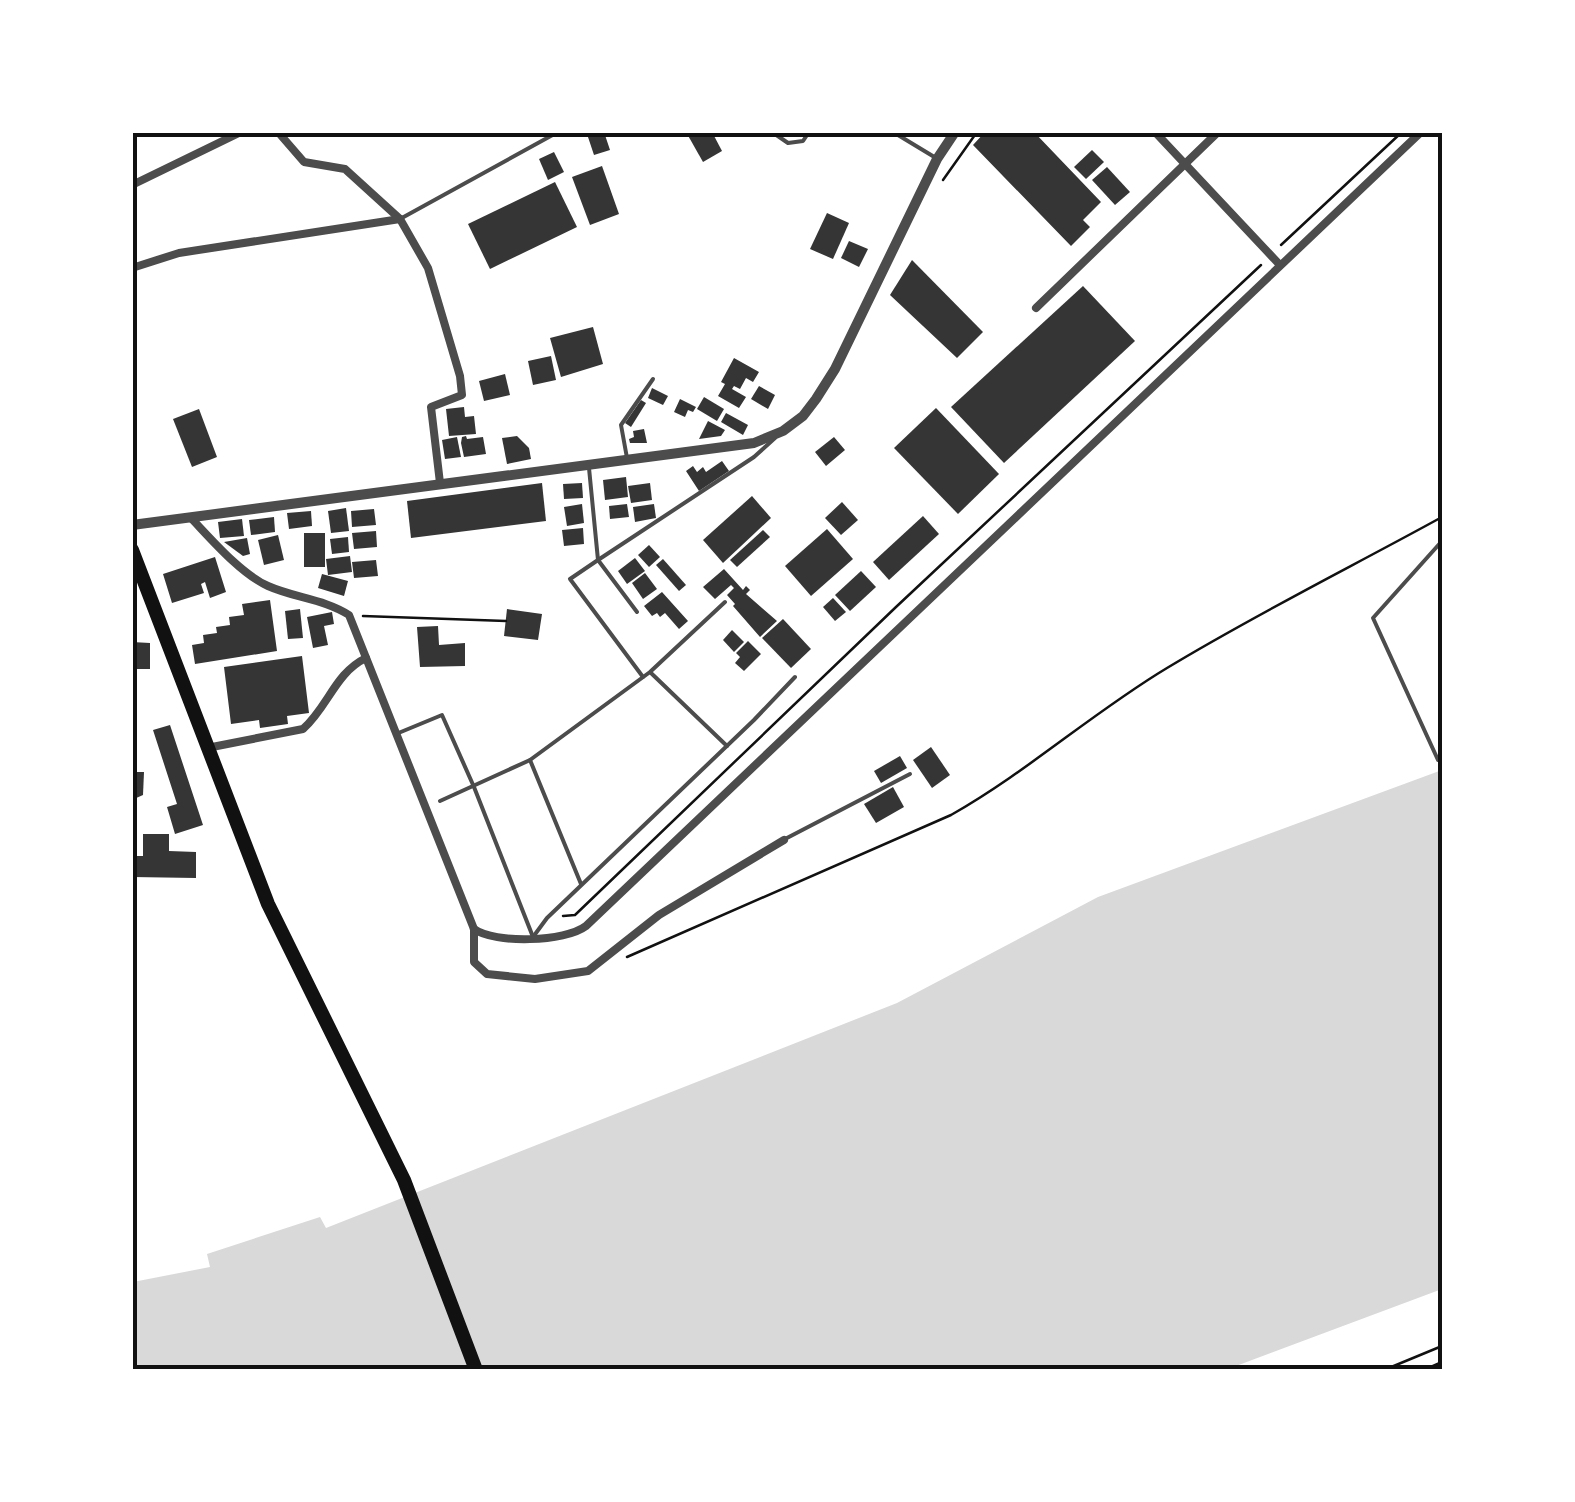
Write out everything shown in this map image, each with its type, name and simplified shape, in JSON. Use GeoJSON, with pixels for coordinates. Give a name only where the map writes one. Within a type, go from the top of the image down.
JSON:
{"type":"FeatureCollection","features":[{"type":"Feature","properties":{"kind":"highway"},"geometry":{"type":"LineString","coordinates":[[132,550],[268,904],[404,1180],[476,1370]]}},
{"type":"Feature","properties":{"kind":"street"},"geometry":{"type":"LineString","coordinates":[[132,185],[223,136],[241,132]]}},
{"type":"Feature","properties":{"kind":"street"},"geometry":{"type":"LineString","coordinates":[[278,132],[304,162],[345,169],[400,219],[428,268],[462,394],[431,408],[440,483]]}},
{"type":"Feature","properties":{"kind":"street"},"geometry":{"type":"LineString","coordinates":[[132,524],[754,443],[783,430],[803,416],[835,370],[927,178],[955,132]]}},
{"type":"Feature","properties":{"kind":"street"},"geometry":{"type":"LineString","coordinates":[[1154,132],[1278,264]]}},
{"type":"Feature","properties":{"kind":"street"},"geometry":{"type":"LineString","coordinates":[[1036,308],[1218,132]]}},
{"type":"Feature","properties":{"kind":"street"},"geometry":{"type":"LineString","coordinates":[[474,929],[490,937],[572,935],[623,894],[1278,264],[1421,132]]}},
{"type":"Feature","properties":{"kind":"street"},"geometry":{"type":"LineString","coordinates":[[132,268],[179,254],[400,219]]}},
{"type":"Feature","properties":{"kind":"street"},"geometry":{"type":"LineString","coordinates":[[191,518],[222,551],[265,585],[332,604],[349,615],[474,929],[474,962],[487,974],[536,979],[588,971],[659,916],[784,840]]}},
{"type":"Feature","properties":{"kind":"street"},"geometry":{"type":"LineString","coordinates":[[207,748],[303,729],[315,719],[340,676],[350,665],[366,658]]}},
{"type":"Feature","properties":{"kind":"lane"},"geometry":{"type":"LineString","coordinates":[[400,219],[558,132]]}},
{"type":"Feature","properties":{"kind":"lane"},"geometry":{"type":"LineString","coordinates":[[772,132],[788,143],[803,141],[809,132]]}},
{"type":"Feature","properties":{"kind":"lane"},"geometry":{"type":"LineString","coordinates":[[893,132],[937,159]]}},
{"type":"Feature","properties":{"kind":"lane"},"geometry":{"type":"LineString","coordinates":[[626,458],[622,425],[653,379]]}},
{"type":"Feature","properties":{"kind":"lane"},"geometry":{"type":"LineString","coordinates":[[644,678],[570,578],[754,457],[783,430]]}},
{"type":"Feature","properties":{"kind":"lane"},"geometry":{"type":"LineString","coordinates":[[588,463],[598,560],[638,612]]}},
{"type":"Feature","properties":{"kind":"lane"},"geometry":{"type":"LineString","coordinates":[[1442,541],[1372,618],[1438,760],[1442,758]]}},
{"type":"Feature","properties":{"kind":"lane"},"geometry":{"type":"LineString","coordinates":[[440,801],[530,760],[644,678],[725,602]]}},
{"type":"Feature","properties":{"kind":"lane"},"geometry":{"type":"LineString","coordinates":[[650,672],[727,746]]}},
{"type":"Feature","properties":{"kind":"lane"},"geometry":{"type":"LineString","coordinates":[[532,938],[546,918],[796,676]]}},
{"type":"Feature","properties":{"kind":"lane"},"geometry":{"type":"LineString","coordinates":[[396,734],[442,715],[532,938]]}},
{"type":"Feature","properties":{"kind":"lane"},"geometry":{"type":"LineString","coordinates":[[530,760],[582,884]]}},
{"type":"Feature","properties":{"kind":"lane"},"geometry":{"type":"LineString","coordinates":[[784,840],[910,774]]}},
{"type":"Feature","properties":{"kind":"path"},"geometry":{"type":"LineString","coordinates":[[927,178],[939,185],[977,132]]}},
{"type":"Feature","properties":{"kind":"path"},"geometry":{"type":"LineString","coordinates":[[546,918],[575,915],[896,606],[1402,132]]}},
{"type":"Feature","properties":{"kind":"path"},"geometry":{"type":"LineString","coordinates":[[622,959],[951,815],[985,796],[1090,718],[1167,668],[1442,517]]}},
{"type":"Feature","properties":{"kind":"path"},"geometry":{"type":"LineString","coordinates":[[349,615],[506,621]]}},
{"type":"Feature","properties":{"kind":"path"},"geometry":{"type":"LineString","coordinates":[[1384,1370],[1442,1346]]}},
{"type":"Feature","properties":{"kind":"path"},"geometry":{"type":"LineString","coordinates":[[1424,1370],[1442,1362]]}},
{"type":"Feature","properties":{"kind":"shaded area"},"geometry":{"type":"Polygon","coordinates":[[[1442,770],[1442,1289],[1228,1369],[133,1370],[133,1282],[210,1267],[207,1254],[320,1217],[326,1228],[897,1003],[1098,897],[1442,770]]]}},
{"type":"Feature","properties":{"kind":"building"},"geometry":{"type":"Polygon","coordinates":[[[604,132],[610,150],[594,155],[587,134],[604,132]]]}},
{"type":"Feature","properties":{"kind":"building"},"geometry":{"type":"Polygon","coordinates":[[[686,132],[712,132],[722,151],[703,162],[686,132]]]}},
{"type":"Feature","properties":{"kind":"building"},"geometry":{"type":"Polygon","coordinates":[[[985,132],[1034,132],[1101,202],[1083,220],[1090,227],[1071,246],[973,145],[985,132]]]}},
{"type":"Feature","properties":{"kind":"building"},"geometry":{"type":"Polygon","coordinates":[[[1092,150],[1104,162],[1086,179],[1074,167],[1092,150]]]}},
{"type":"Feature","properties":{"kind":"building"},"geometry":{"type":"Polygon","coordinates":[[[554,152],[564,172],[548,180],[539,159],[554,152]]]}},
{"type":"Feature","properties":{"kind":"building"},"geometry":{"type":"Polygon","coordinates":[[[602,166],[619,214],[590,225],[572,177],[602,166]]]}},
{"type":"Feature","properties":{"kind":"building"},"geometry":{"type":"Polygon","coordinates":[[[1107,167],[1130,192],[1115,205],[1092,180],[1107,167]]]}},
{"type":"Feature","properties":{"kind":"building"},"geometry":{"type":"Polygon","coordinates":[[[555,182],[577,227],[490,269],[468,224],[555,182]]]}},
{"type":"Feature","properties":{"kind":"building"},"geometry":{"type":"Polygon","coordinates":[[[827,213],[849,223],[833,259],[810,249],[827,213]]]}},
{"type":"Feature","properties":{"kind":"building"},"geometry":{"type":"Polygon","coordinates":[[[849,241],[868,249],[859,267],[841,258],[849,241]]]}},
{"type":"Feature","properties":{"kind":"building"},"geometry":{"type":"Polygon","coordinates":[[[912,260],[983,332],[957,358],[890,295],[912,260]]]}},
{"type":"Feature","properties":{"kind":"building"},"geometry":{"type":"Polygon","coordinates":[[[1083,286],[1135,341],[1004,463],[951,407],[1083,286]]]}},
{"type":"Feature","properties":{"kind":"building"},"geometry":{"type":"Polygon","coordinates":[[[593,327],[603,364],[561,377],[550,338],[593,327]]]}},
{"type":"Feature","properties":{"kind":"building"},"geometry":{"type":"Polygon","coordinates":[[[551,356],[556,380],[533,385],[528,361],[551,356]]]}},
{"type":"Feature","properties":{"kind":"building"},"geometry":{"type":"Polygon","coordinates":[[[734,358],[759,372],[753,382],[746,378],[740,389],[732,389],[746,397],[739,408],[718,396],[734,358]]]}},
{"type":"Feature","properties":{"kind":"building"},"geometry":{"type":"Polygon","coordinates":[[[505,374],[510,395],[484,401],[479,381],[505,374]]]}},
{"type":"Feature","properties":{"kind":"building"},"geometry":{"type":"Polygon","coordinates":[[[759,386],[775,395],[768,409],[751,399],[759,386]]]}},
{"type":"Feature","properties":{"kind":"building"},"geometry":{"type":"Polygon","coordinates":[[[652,388],[668,396],[663,405],[648,398],[652,388]]]}},
{"type":"Feature","properties":{"kind":"building"},"geometry":{"type":"Polygon","coordinates":[[[704,397],[724,409],[717,421],[697,409],[704,397]]]}},
{"type":"Feature","properties":{"kind":"building"},"geometry":{"type":"Polygon","coordinates":[[[680,399],[696,407],[693,412],[688,410],[685,417],[674,412],[680,399]]]}},
{"type":"Feature","properties":{"kind":"building"},"geometry":{"type":"Polygon","coordinates":[[[641,400],[646,403],[631,427],[625,423],[641,400]]]}},
{"type":"Feature","properties":{"kind":"building"},"geometry":{"type":"Polygon","coordinates":[[[464,407],[465,417],[474,416],[476,434],[449,436],[446,409],[464,407]]]}},
{"type":"Feature","properties":{"kind":"building"},"geometry":{"type":"Polygon","coordinates":[[[936,408],[999,474],[958,514],[894,448],[936,408]]]}},
{"type":"Feature","properties":{"kind":"building"},"geometry":{"type":"Polygon","coordinates":[[[199,409],[217,457],[192,467],[173,419],[199,409]]]}},
{"type":"Feature","properties":{"kind":"building"},"geometry":{"type":"Polygon","coordinates":[[[726,413],[748,425],[743,435],[721,422],[726,413]]]}},
{"type":"Feature","properties":{"kind":"building"},"geometry":{"type":"Polygon","coordinates":[[[708,421],[725,430],[721,436],[699,439],[708,421]]]}},
{"type":"Feature","properties":{"kind":"building"},"geometry":{"type":"Polygon","coordinates":[[[644,429],[647,443],[630,443],[633,431],[644,429]]]}},
{"type":"Feature","properties":{"kind":"building"},"geometry":{"type":"Polygon","coordinates":[[[466,436],[483,437],[486,454],[464,457],[461,443],[466,436]]]}},
{"type":"Feature","properties":{"kind":"building"},"geometry":{"type":"Polygon","coordinates":[[[517,436],[529,448],[531,459],[507,464],[502,438],[517,436]]]}},
{"type":"Feature","properties":{"kind":"building"},"geometry":{"type":"Polygon","coordinates":[[[457,437],[461,457],[445,459],[442,440],[457,437]]]}},
{"type":"Feature","properties":{"kind":"building"},"geometry":{"type":"Polygon","coordinates":[[[834,437],[845,450],[826,466],[815,452],[834,437]]]}},
{"type":"Feature","properties":{"kind":"building"},"geometry":{"type":"Polygon","coordinates":[[[722,461],[729,471],[699,491],[686,471],[693,466],[697,472],[703,467],[706,472],[722,461]]]}},
{"type":"Feature","properties":{"kind":"building"},"geometry":{"type":"Polygon","coordinates":[[[626,477],[628,497],[605,500],[603,480],[626,477]]]}},
{"type":"Feature","properties":{"kind":"building"},"geometry":{"type":"Polygon","coordinates":[[[542,483],[546,521],[411,538],[407,501],[542,483]]]}},
{"type":"Feature","properties":{"kind":"building"},"geometry":{"type":"Polygon","coordinates":[[[582,483],[583,498],[564,499],[563,484],[582,483]]]}},
{"type":"Feature","properties":{"kind":"building"},"geometry":{"type":"Polygon","coordinates":[[[650,483],[652,500],[631,503],[628,486],[650,483]]]}},
{"type":"Feature","properties":{"kind":"building"},"geometry":{"type":"Polygon","coordinates":[[[752,496],[771,518],[723,563],[703,540],[752,496]]]}},
{"type":"Feature","properties":{"kind":"building"},"geometry":{"type":"Polygon","coordinates":[[[842,502],[858,520],[841,535],[825,518],[842,502]]]}},
{"type":"Feature","properties":{"kind":"building"},"geometry":{"type":"Polygon","coordinates":[[[582,504],[584,523],[567,526],[564,507],[582,504]]]}},
{"type":"Feature","properties":{"kind":"building"},"geometry":{"type":"Polygon","coordinates":[[[627,504],[629,517],[610,519],[609,506],[627,504]]]}},
{"type":"Feature","properties":{"kind":"building"},"geometry":{"type":"Polygon","coordinates":[[[654,504],[656,518],[635,522],[633,507],[654,504]]]}},
{"type":"Feature","properties":{"kind":"building"},"geometry":{"type":"Polygon","coordinates":[[[346,508],[349,531],[331,533],[328,511],[346,508]]]}},
{"type":"Feature","properties":{"kind":"building"},"geometry":{"type":"Polygon","coordinates":[[[374,509],[376,525],[352,527],[351,511],[374,509]]]}},
{"type":"Feature","properties":{"kind":"building"},"geometry":{"type":"Polygon","coordinates":[[[311,511],[312,526],[289,529],[287,513],[311,511]]]}},
{"type":"Feature","properties":{"kind":"building"},"geometry":{"type":"Polygon","coordinates":[[[923,516],[939,534],[889,580],[873,562],[923,516]]]}},
{"type":"Feature","properties":{"kind":"building"},"geometry":{"type":"Polygon","coordinates":[[[274,517],[275,532],[251,535],[249,520],[274,517]]]}},
{"type":"Feature","properties":{"kind":"building"},"geometry":{"type":"Polygon","coordinates":[[[242,519],[244,536],[220,538],[218,522],[242,519]]]}},
{"type":"Feature","properties":{"kind":"building"},"geometry":{"type":"Polygon","coordinates":[[[583,528],[584,544],[564,546],[562,530],[583,528]]]}},
{"type":"Feature","properties":{"kind":"building"},"geometry":{"type":"Polygon","coordinates":[[[827,529],[853,559],[811,596],[785,566],[827,529]]]}},
{"type":"Feature","properties":{"kind":"building"},"geometry":{"type":"Polygon","coordinates":[[[763,530],[770,537],[737,567],[730,560],[763,530]]]}},
{"type":"Feature","properties":{"kind":"building"},"geometry":{"type":"Polygon","coordinates":[[[376,531],[377,547],[354,549],[352,533],[376,531]]]}},
{"type":"Feature","properties":{"kind":"building"},"geometry":{"type":"Polygon","coordinates":[[[304,533],[325,533],[325,567],[304,567],[304,533]]]}},
{"type":"Feature","properties":{"kind":"building"},"geometry":{"type":"Polygon","coordinates":[[[278,535],[284,560],[264,565],[258,540],[278,535]]]}},
{"type":"Feature","properties":{"kind":"building"},"geometry":{"type":"Polygon","coordinates":[[[348,537],[349,552],[332,554],[330,539],[348,537]]]}},
{"type":"Feature","properties":{"kind":"building"},"geometry":{"type":"Polygon","coordinates":[[[247,538],[250,554],[243,556],[224,542],[247,538]]]}},
{"type":"Feature","properties":{"kind":"building"},"geometry":{"type":"Polygon","coordinates":[[[649,545],[660,557],[649,567],[638,555],[649,545]]]}},
{"type":"Feature","properties":{"kind":"building"},"geometry":{"type":"Polygon","coordinates":[[[350,556],[352,572],[328,575],[326,559],[350,556]]]}},
{"type":"Feature","properties":{"kind":"building"},"geometry":{"type":"Polygon","coordinates":[[[215,557],[226,592],[210,598],[205,582],[201,584],[204,593],[172,603],[163,574],[215,557]]]}},
{"type":"Feature","properties":{"kind":"building"},"geometry":{"type":"Polygon","coordinates":[[[635,558],[645,571],[627,584],[618,571],[635,558]]]}},
{"type":"Feature","properties":{"kind":"building"},"geometry":{"type":"Polygon","coordinates":[[[663,559],[686,585],[679,591],[656,565],[663,559]]]}},
{"type":"Feature","properties":{"kind":"building"},"geometry":{"type":"Polygon","coordinates":[[[376,560],[378,576],[354,578],[352,562],[376,560]]]}},
{"type":"Feature","properties":{"kind":"building"},"geometry":{"type":"Polygon","coordinates":[[[724,569],[743,590],[746,586],[750,590],[746,594],[777,621],[760,637],[733,606],[727,595],[734,588],[731,585],[715,599],[703,587],[724,569]]]}},
{"type":"Feature","properties":{"kind":"building"},"geometry":{"type":"Polygon","coordinates":[[[861,571],[876,587],[850,611],[835,595],[861,571]]]}},
{"type":"Feature","properties":{"kind":"building"},"geometry":{"type":"Polygon","coordinates":[[[645,573],[657,589],[643,599],[632,583],[645,573]]]}},
{"type":"Feature","properties":{"kind":"building"},"geometry":{"type":"Polygon","coordinates":[[[322,574],[348,581],[344,596],[318,588],[322,574]]]}},
{"type":"Feature","properties":{"kind":"building"},"geometry":{"type":"Polygon","coordinates":[[[662,592],[688,621],[679,629],[665,613],[652,616],[644,606],[662,592]]]}},
{"type":"Feature","properties":{"kind":"building"},"geometry":{"type":"Polygon","coordinates":[[[833,598],[846,612],[835,621],[823,607],[833,598]]]}},
{"type":"Feature","properties":{"kind":"building"},"geometry":{"type":"Polygon","coordinates":[[[270,600],[277,651],[195,664],[192,645],[204,643],[203,635],[230,625],[229,617],[244,615],[242,604],[270,600]]]}},
{"type":"Feature","properties":{"kind":"building"},"geometry":{"type":"Polygon","coordinates":[[[300,609],[303,638],[288,639],[285,611],[300,609]]]}},
{"type":"Feature","properties":{"kind":"building"},"geometry":{"type":"Polygon","coordinates":[[[507,609],[542,614],[538,640],[504,636],[507,609]]]}},
{"type":"Feature","properties":{"kind":"building"},"geometry":{"type":"Polygon","coordinates":[[[332,612],[334,624],[324,626],[328,645],[313,648],[307,617],[332,612]]]}},
{"type":"Feature","properties":{"kind":"building"},"geometry":{"type":"Polygon","coordinates":[[[783,619],[811,649],[791,668],[762,638],[783,619]]]}},
{"type":"Feature","properties":{"kind":"building"},"geometry":{"type":"Polygon","coordinates":[[[438,626],[439,645],[465,643],[465,666],[420,667],[417,627],[438,626]]]}},
{"type":"Feature","properties":{"kind":"building"},"geometry":{"type":"Polygon","coordinates":[[[732,630],[744,642],[734,652],[723,640],[732,630]]]}},
{"type":"Feature","properties":{"kind":"building"},"geometry":{"type":"Polygon","coordinates":[[[748,641],[761,654],[744,671],[735,663],[740,657],[736,653],[748,641]]]}},
{"type":"Feature","properties":{"kind":"building"},"geometry":{"type":"Polygon","coordinates":[[[132,642],[150,643],[150,669],[136,669],[136,681],[132,681],[132,642]]]}},
{"type":"Feature","properties":{"kind":"building"},"geometry":{"type":"Polygon","coordinates":[[[302,656],[309,713],[287,716],[288,724],[260,728],[259,720],[231,724],[224,667],[302,656]]]}},
{"type":"Feature","properties":{"kind":"building"},"geometry":{"type":"Polygon","coordinates":[[[170,725],[203,825],[175,834],[167,807],[177,804],[153,730],[170,725]]]}},
{"type":"Feature","properties":{"kind":"building"},"geometry":{"type":"Polygon","coordinates":[[[931,747],[950,775],[932,788],[913,760],[931,747]]]}},
{"type":"Feature","properties":{"kind":"building"},"geometry":{"type":"Polygon","coordinates":[[[900,756],[907,768],[881,783],[874,771],[900,756]]]}},
{"type":"Feature","properties":{"kind":"building"},"geometry":{"type":"Polygon","coordinates":[[[132,772],[144,772],[143,795],[134,799],[132,772]]]}},
{"type":"Feature","properties":{"kind":"building"},"geometry":{"type":"Polygon","coordinates":[[[893,787],[904,807],[876,823],[864,804],[893,787]]]}},
{"type":"Feature","properties":{"kind":"building"},"geometry":{"type":"Polygon","coordinates":[[[143,834],[169,834],[169,851],[196,852],[196,878],[132,877],[132,856],[143,856],[143,834]]]}}]}
